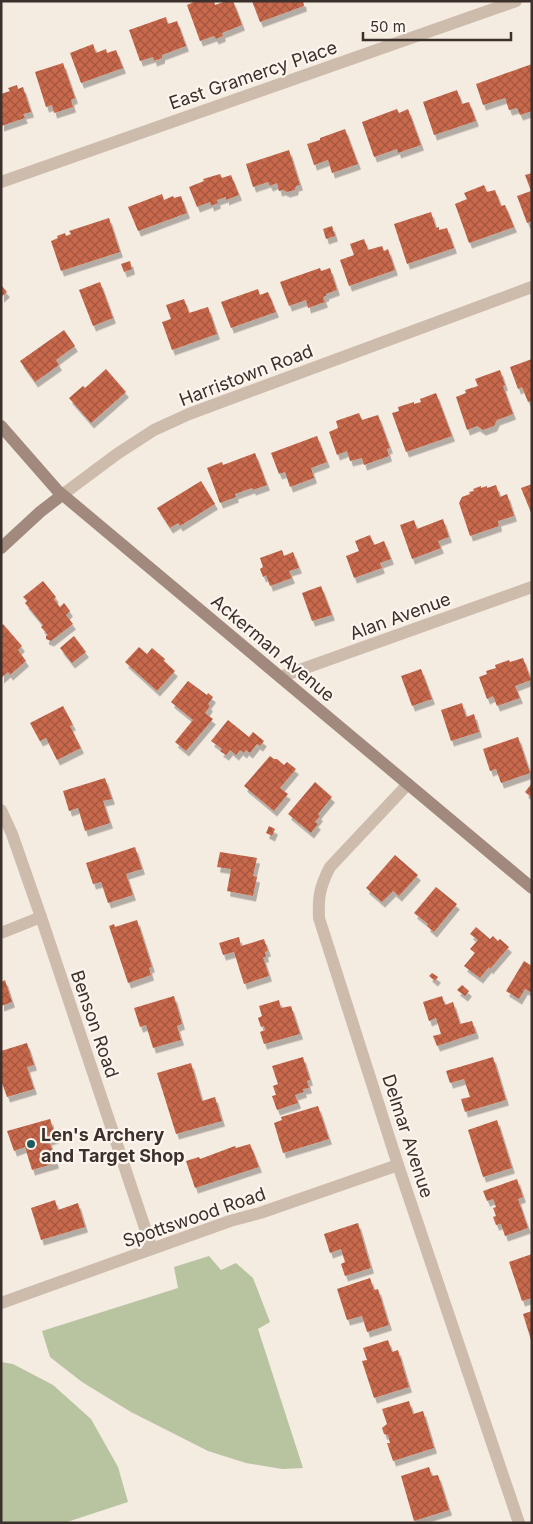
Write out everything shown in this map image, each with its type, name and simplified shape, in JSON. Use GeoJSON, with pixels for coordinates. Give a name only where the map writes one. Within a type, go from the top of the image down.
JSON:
{"type":"FeatureCollection","features":[{"type":"Feature","properties":{"kind":"street","name":"East Gramercy Place"},"geometry":{"type":"LineString","coordinates":[[1,182],[516,1]]}},
{"type":"Feature","properties":{"kind":"street","name":"Harristown Road"},"geometry":{"type":"LineString","coordinates":[[1,548],[40,512],[62,495],[117,454],[154,430],[189,414],[532,287]]}},
{"type":"Feature","properties":{"kind":"street","name":"Ackerman Avenue"},"geometry":{"type":"LineString","coordinates":[[1,426],[62,495],[532,888]]}},
{"type":"Feature","properties":{"kind":"street","name":"Alan Avenue"},"geometry":{"type":"LineString","coordinates":[[280,677],[532,587]]}},
{"type":"Feature","properties":{"kind":"street","name":"Delmar Avenue"},"geometry":{"type":"LineString","coordinates":[[408,784],[330,867],[322,884],[318,901],[319,918],[398,1166],[519,1523]]}},
{"type":"Feature","properties":{"kind":"street","name":"Benson Road"},"geometry":{"type":"LineString","coordinates":[[1,810],[12,834],[41,917],[152,1249]]}},
{"type":"Feature","properties":{"kind":"street"},"geometry":{"type":"LineString","coordinates":[[1,933],[41,917]]}},
{"type":"Feature","properties":{"kind":"street","name":"Spottswood Road"},"geometry":{"type":"LineString","coordinates":[[1,1303],[230,1221],[260,1213],[398,1166]]}},
{"type":"Feature","properties":{"kind":"green space"},"geometry":{"type":"Polygon","coordinates":[[[209,1256],[221,1270],[236,1263],[253,1278],[270,1322],[258,1329],[303,1468],[282,1469],[246,1463],[208,1451],[131,1412],[82,1382],[50,1357],[42,1331],[178,1288],[174,1267],[209,1256]]]}},
{"type":"Feature","properties":{"kind":"green space"},"geometry":{"type":"Polygon","coordinates":[[[1,1362],[13,1364],[53,1385],[91,1419],[118,1467],[128,1502],[64,1523],[1,1523],[1,1362]]]}},
{"type":"Feature","properties":{"kind":"building"},"geometry":{"type":"Polygon","coordinates":[[[196,1],[214,1],[215,5],[226,1],[233,1],[242,25],[222,33],[223,36],[216,39],[214,36],[200,41],[187,5],[196,1]]]}},
{"type":"Feature","properties":{"kind":"building"},"geometry":{"type":"Polygon","coordinates":[[[252,1],[303,1],[304,6],[260,22],[252,1]]]}},
{"type":"Feature","properties":{"kind":"building"},"geometry":{"type":"Polygon","coordinates":[[[166,17],[168,24],[177,21],[186,46],[162,55],[162,58],[154,61],[153,57],[140,61],[129,30],[166,17]]]}},
{"type":"Feature","properties":{"kind":"building"},"geometry":{"type":"Polygon","coordinates":[[[93,44],[96,53],[106,49],[107,53],[116,50],[123,68],[81,83],[70,53],[93,44]]]}},
{"type":"Feature","properties":{"kind":"building"},"geometry":{"type":"Polygon","coordinates":[[[63,63],[75,98],[71,100],[73,107],[54,113],[52,105],[46,107],[35,72],[63,63]]]}},
{"type":"Feature","properties":{"kind":"building"},"geometry":{"type":"Polygon","coordinates":[[[532,64],[532,111],[520,115],[517,108],[509,110],[505,98],[483,105],[476,84],[532,64]]]}},
{"type":"Feature","properties":{"kind":"building"},"geometry":{"type":"Polygon","coordinates":[[[17,85],[18,89],[23,87],[31,112],[23,114],[25,118],[1,126],[1,94],[10,91],[8,88],[17,85]]]}},
{"type":"Feature","properties":{"kind":"building"},"geometry":{"type":"Polygon","coordinates":[[[457,90],[462,104],[469,102],[476,121],[434,135],[423,102],[457,90]]]}},
{"type":"Feature","properties":{"kind":"building"},"geometry":{"type":"Polygon","coordinates":[[[397,109],[399,113],[408,109],[421,145],[398,153],[397,149],[374,157],[362,122],[397,109]]]}},
{"type":"Feature","properties":{"kind":"building"},"geometry":{"type":"Polygon","coordinates":[[[345,129],[358,164],[332,173],[328,160],[314,165],[307,144],[345,129]]]}},
{"type":"Feature","properties":{"kind":"building"},"geometry":{"type":"Polygon","coordinates":[[[289,150],[300,185],[296,186],[295,190],[287,192],[279,191],[277,183],[270,186],[268,182],[253,187],[246,164],[289,150]]]}},
{"type":"Feature","properties":{"kind":"building"},"geometry":{"type":"Polygon","coordinates":[[[532,173],[532,221],[527,223],[517,196],[531,191],[525,175],[532,173]]]}},
{"type":"Feature","properties":{"kind":"building"},"geometry":{"type":"Polygon","coordinates":[[[220,174],[222,178],[231,175],[239,195],[226,200],[226,197],[217,200],[218,203],[211,206],[210,202],[197,207],[189,187],[204,181],[203,179],[220,174]]]}},
{"type":"Feature","properties":{"kind":"building"},"geometry":{"type":"Polygon","coordinates":[[[484,185],[487,192],[495,190],[501,206],[505,205],[514,227],[469,243],[455,204],[467,199],[464,193],[484,185]]]}},
{"type":"Feature","properties":{"kind":"building"},"geometry":{"type":"Polygon","coordinates":[[[162,194],[164,200],[173,196],[174,198],[181,196],[187,213],[138,231],[128,207],[162,194]]]}},
{"type":"Feature","properties":{"kind":"building"},"geometry":{"type":"Polygon","coordinates":[[[431,212],[436,228],[439,227],[439,230],[447,228],[454,248],[407,264],[394,224],[431,212]]]}},
{"type":"Feature","properties":{"kind":"building"},"geometry":{"type":"Polygon","coordinates":[[[109,218],[120,252],[61,271],[51,241],[65,233],[66,236],[71,234],[69,231],[109,218]]]}},
{"type":"Feature","properties":{"kind":"building"},"geometry":{"type":"Polygon","coordinates":[[[332,226],[335,236],[326,239],[323,229],[332,226]]]}},
{"type":"Feature","properties":{"kind":"building"},"geometry":{"type":"Polygon","coordinates":[[[364,239],[368,250],[382,246],[384,251],[388,249],[395,270],[349,286],[340,260],[354,255],[350,244],[364,239]]]}},
{"type":"Feature","properties":{"kind":"building"},"geometry":{"type":"Polygon","coordinates":[[[130,261],[132,269],[124,272],[121,264],[130,261]]]}},
{"type":"Feature","properties":{"kind":"building"},"geometry":{"type":"Polygon","coordinates":[[[320,268],[321,271],[330,268],[337,290],[323,297],[325,302],[308,308],[306,300],[289,306],[280,282],[320,268]]]}},
{"type":"Feature","properties":{"kind":"building"},"geometry":{"type":"Polygon","coordinates":[[[100,282],[113,318],[93,326],[79,290],[100,282]]]}},
{"type":"Feature","properties":{"kind":"building"},"geometry":{"type":"Polygon","coordinates":[[[1,285],[7,292],[1,297],[1,285]]]}},
{"type":"Feature","properties":{"kind":"building"},"geometry":{"type":"Polygon","coordinates":[[[258,289],[260,295],[268,292],[276,312],[231,328],[221,302],[258,289]]]}},
{"type":"Feature","properties":{"kind":"building"},"geometry":{"type":"Polygon","coordinates":[[[184,299],[189,313],[208,307],[217,334],[172,350],[162,322],[171,319],[166,305],[184,299]]]}},
{"type":"Feature","properties":{"kind":"building"},"geometry":{"type":"Polygon","coordinates":[[[64,330],[75,346],[56,360],[59,365],[35,382],[20,361],[64,330]]]}},
{"type":"Feature","properties":{"kind":"building"},"geometry":{"type":"Polygon","coordinates":[[[532,359],[532,400],[528,402],[522,387],[518,389],[510,367],[532,359]]]}},
{"type":"Feature","properties":{"kind":"building"},"geometry":{"type":"Polygon","coordinates":[[[106,369],[126,392],[91,423],[69,398],[83,386],[85,388],[106,369]]]}},
{"type":"Feature","properties":{"kind":"building"},"geometry":{"type":"Polygon","coordinates":[[[500,370],[505,385],[503,386],[513,414],[497,420],[494,426],[483,430],[477,426],[467,430],[456,397],[466,393],[465,390],[478,386],[475,379],[500,370]]]}},
{"type":"Feature","properties":{"kind":"building"},"geometry":{"type":"Polygon","coordinates":[[[436,393],[452,436],[406,452],[392,413],[399,411],[398,407],[421,402],[420,399],[436,393]]]}},
{"type":"Feature","properties":{"kind":"building"},"geometry":{"type":"Polygon","coordinates":[[[359,413],[362,420],[378,415],[390,448],[387,449],[389,456],[364,465],[362,458],[350,461],[347,451],[337,455],[329,432],[338,428],[336,421],[359,413]]]}},
{"type":"Feature","properties":{"kind":"building"},"geometry":{"type":"Polygon","coordinates":[[[317,436],[327,462],[311,468],[314,478],[290,487],[285,472],[279,474],[271,453],[317,436]]]}},
{"type":"Feature","properties":{"kind":"building"},"geometry":{"type":"Polygon","coordinates":[[[255,453],[267,485],[235,494],[236,497],[220,503],[207,468],[222,462],[223,465],[255,453]]]}},
{"type":"Feature","properties":{"kind":"building"},"geometry":{"type":"Polygon","coordinates":[[[201,481],[215,504],[180,526],[178,523],[170,528],[157,508],[201,481]]]}},
{"type":"Feature","properties":{"kind":"building"},"geometry":{"type":"Polygon","coordinates":[[[532,484],[532,515],[521,488],[532,484]]]}},
{"type":"Feature","properties":{"kind":"building"},"geometry":{"type":"Polygon","coordinates":[[[496,485],[500,497],[507,494],[514,516],[498,521],[499,526],[470,536],[459,503],[462,497],[481,486],[481,488],[487,486],[487,488],[496,485]]]}},
{"type":"Feature","properties":{"kind":"building"},"geometry":{"type":"Polygon","coordinates":[[[443,519],[449,537],[438,541],[441,548],[412,559],[400,525],[414,520],[417,529],[443,519]]]}},
{"type":"Feature","properties":{"kind":"building"},"geometry":{"type":"Polygon","coordinates":[[[370,535],[374,545],[384,541],[391,559],[380,563],[382,568],[354,578],[346,556],[359,551],[355,541],[370,535]]]}},
{"type":"Feature","properties":{"kind":"building"},"geometry":{"type":"Polygon","coordinates":[[[282,550],[284,556],[293,552],[299,568],[289,571],[292,578],[270,586],[266,575],[263,577],[260,569],[263,567],[260,558],[282,550]]]}},
{"type":"Feature","properties":{"kind":"building"},"geometry":{"type":"Polygon","coordinates":[[[43,581],[56,597],[54,599],[60,607],[64,603],[70,611],[66,615],[73,624],[51,641],[46,639],[48,635],[41,627],[43,625],[25,603],[27,601],[23,597],[43,581]]]}},
{"type":"Feature","properties":{"kind":"building"},"geometry":{"type":"Polygon","coordinates":[[[321,586],[332,615],[312,621],[302,593],[321,586]]]}},
{"type":"Feature","properties":{"kind":"building"},"geometry":{"type":"Polygon","coordinates":[[[3,624],[22,646],[18,650],[26,661],[10,675],[8,672],[1,678],[1,626],[3,624]]]}},
{"type":"Feature","properties":{"kind":"building"},"geometry":{"type":"Polygon","coordinates":[[[74,636],[86,652],[72,663],[60,648],[74,636]]]}},
{"type":"Feature","properties":{"kind":"building"},"geometry":{"type":"Polygon","coordinates":[[[139,647],[147,654],[152,648],[175,671],[157,691],[125,662],[139,647]]]}},
{"type":"Feature","properties":{"kind":"building"},"geometry":{"type":"Polygon","coordinates":[[[523,658],[531,680],[515,686],[520,698],[497,706],[493,696],[487,699],[479,677],[487,674],[486,671],[496,668],[495,665],[523,658]]]}},
{"type":"Feature","properties":{"kind":"building"},"geometry":{"type":"Polygon","coordinates":[[[421,669],[432,699],[412,706],[401,676],[421,669]]]}},
{"type":"Feature","properties":{"kind":"building"},"geometry":{"type":"Polygon","coordinates":[[[188,681],[207,695],[208,693],[213,697],[205,713],[213,719],[186,751],[175,742],[193,720],[171,702],[188,681]]]}},
{"type":"Feature","properties":{"kind":"building"},"geometry":{"type":"Polygon","coordinates":[[[462,703],[466,717],[474,714],[479,732],[451,741],[441,710],[462,703]]]}},
{"type":"Feature","properties":{"kind":"building"},"geometry":{"type":"Polygon","coordinates":[[[63,706],[73,725],[70,726],[81,748],[57,760],[46,738],[40,741],[30,723],[63,706]]]}},
{"type":"Feature","properties":{"kind":"building"},"geometry":{"type":"Polygon","coordinates":[[[228,720],[249,737],[253,732],[264,741],[260,746],[257,744],[250,753],[246,750],[244,753],[240,750],[236,755],[230,750],[226,755],[220,751],[222,749],[211,741],[228,720]]]}},
{"type":"Feature","properties":{"kind":"building"},"geometry":{"type":"Polygon","coordinates":[[[518,737],[530,773],[501,783],[496,769],[490,771],[483,749],[518,737]]]}},
{"type":"Feature","properties":{"kind":"building"},"geometry":{"type":"Polygon","coordinates":[[[270,756],[284,765],[287,762],[296,769],[280,788],[288,794],[274,811],[244,786],[270,756]]]}},
{"type":"Feature","properties":{"kind":"building"},"geometry":{"type":"Polygon","coordinates":[[[105,778],[112,799],[103,801],[110,823],[85,831],[78,808],[69,811],[63,791],[105,778]]]}},
{"type":"Feature","properties":{"kind":"building"},"geometry":{"type":"Polygon","coordinates":[[[315,782],[332,797],[318,814],[320,816],[315,822],[318,824],[311,833],[288,814],[315,782]]]}},
{"type":"Feature","properties":{"kind":"building"},"geometry":{"type":"Polygon","coordinates":[[[532,783],[532,798],[525,792],[532,783]]]}},
{"type":"Feature","properties":{"kind":"building"},"geometry":{"type":"Polygon","coordinates":[[[269,826],[275,829],[272,836],[266,833],[269,826]]]}},
{"type":"Feature","properties":{"kind":"building"},"geometry":{"type":"Polygon","coordinates":[[[135,847],[142,869],[126,874],[133,895],[108,903],[101,882],[93,884],[86,863],[135,847]]]}},
{"type":"Feature","properties":{"kind":"building"},"geometry":{"type":"Polygon","coordinates":[[[220,852],[257,858],[253,876],[257,877],[253,896],[227,891],[231,869],[217,867],[220,852]]]}},
{"type":"Feature","properties":{"kind":"building"},"geometry":{"type":"Polygon","coordinates":[[[395,855],[418,875],[399,896],[393,891],[382,902],[366,888],[395,855]]]}},
{"type":"Feature","properties":{"kind":"building"},"geometry":{"type":"Polygon","coordinates":[[[436,887],[457,904],[434,932],[427,926],[428,924],[414,913],[436,887]]]}},
{"type":"Feature","properties":{"kind":"building"},"geometry":{"type":"Polygon","coordinates":[[[137,920],[152,967],[149,968],[151,975],[128,983],[109,926],[114,924],[115,927],[137,920]]]}},
{"type":"Feature","properties":{"kind":"building"},"geometry":{"type":"Polygon","coordinates":[[[476,927],[490,939],[493,936],[509,947],[480,978],[464,966],[475,953],[470,949],[478,940],[470,934],[476,927]]]}},
{"type":"Feature","properties":{"kind":"building"},"geometry":{"type":"Polygon","coordinates":[[[239,937],[241,946],[264,939],[268,951],[265,952],[266,957],[263,957],[269,976],[244,984],[234,952],[223,955],[219,943],[239,937]]]}},
{"type":"Feature","properties":{"kind":"building"},"geometry":{"type":"Polygon","coordinates":[[[524,961],[532,966],[532,993],[525,989],[519,999],[506,991],[524,961]]]}},
{"type":"Feature","properties":{"kind":"building"},"geometry":{"type":"Polygon","coordinates":[[[432,973],[438,977],[435,981],[429,976],[432,973]]]}},
{"type":"Feature","properties":{"kind":"building"},"geometry":{"type":"Polygon","coordinates":[[[5,980],[12,1002],[1,1006],[1,982],[5,980]]]}},
{"type":"Feature","properties":{"kind":"building"},"geometry":{"type":"Polygon","coordinates":[[[462,985],[469,991],[465,996],[457,990],[462,985]]]}},
{"type":"Feature","properties":{"kind":"building"},"geometry":{"type":"Polygon","coordinates":[[[174,996],[182,1024],[177,1026],[181,1040],[153,1048],[146,1025],[140,1027],[134,1008],[174,996]]]}},
{"type":"Feature","properties":{"kind":"building"},"geometry":{"type":"Polygon","coordinates":[[[442,996],[445,1005],[453,1002],[460,1024],[472,1021],[476,1033],[437,1046],[433,1036],[441,1034],[436,1018],[429,1021],[423,1002],[442,996]]]}},
{"type":"Feature","properties":{"kind":"building"},"geometry":{"type":"Polygon","coordinates":[[[279,1000],[281,1008],[291,1006],[300,1034],[264,1044],[260,1032],[265,1030],[264,1026],[261,1027],[258,1018],[262,1016],[259,1006],[279,1000]]]}},
{"type":"Feature","properties":{"kind":"building"},"geometry":{"type":"Polygon","coordinates":[[[27,1043],[34,1065],[27,1067],[34,1089],[7,1097],[1,1080],[1,1051],[27,1043]]]}},
{"type":"Feature","properties":{"kind":"building"},"geometry":{"type":"Polygon","coordinates":[[[303,1057],[310,1080],[307,1081],[309,1088],[303,1089],[304,1092],[295,1095],[298,1103],[277,1110],[272,1096],[276,1095],[273,1086],[278,1084],[272,1066],[303,1057]]]}},
{"type":"Feature","properties":{"kind":"building"},"geometry":{"type":"Polygon","coordinates":[[[493,1057],[506,1100],[465,1112],[461,1099],[470,1097],[464,1079],[450,1083],[446,1071],[493,1057]]]}},
{"type":"Feature","properties":{"kind":"building"},"geometry":{"type":"Polygon","coordinates":[[[191,1063],[202,1101],[215,1097],[222,1121],[176,1134],[157,1073],[191,1063]]]}},
{"type":"Feature","properties":{"kind":"building"},"geometry":{"type":"Polygon","coordinates":[[[318,1106],[329,1139],[283,1153],[274,1123],[282,1120],[281,1117],[318,1106]]]}},
{"type":"Feature","properties":{"kind":"building","name":"Len's Archery and Target Shop"},"geometry":{"type":"Polygon","coordinates":[[[50,1119],[56,1138],[49,1140],[56,1163],[32,1170],[25,1147],[14,1151],[7,1131],[50,1119]]]}},
{"type":"Feature","properties":{"kind":"building"},"geometry":{"type":"Polygon","coordinates":[[[497,1120],[512,1168],[483,1177],[468,1130],[497,1120]]]}},
{"type":"Feature","properties":{"kind":"building"},"geometry":{"type":"Polygon","coordinates":[[[250,1144],[259,1167],[195,1188],[186,1161],[199,1157],[200,1159],[235,1146],[236,1148],[250,1144]]]}},
{"type":"Feature","properties":{"kind":"building"},"geometry":{"type":"Polygon","coordinates":[[[517,1179],[523,1197],[518,1199],[528,1228],[505,1236],[501,1224],[496,1225],[493,1217],[496,1216],[493,1208],[496,1207],[493,1199],[487,1201],[483,1191],[517,1179]]]}},
{"type":"Feature","properties":{"kind":"building"},"geometry":{"type":"Polygon","coordinates":[[[55,1200],[58,1210],[78,1203],[85,1227],[41,1240],[31,1208],[55,1200]]]}},
{"type":"Feature","properties":{"kind":"building"},"geometry":{"type":"Polygon","coordinates":[[[358,1223],[371,1268],[345,1276],[341,1264],[345,1262],[341,1249],[330,1253],[324,1234],[358,1223]]]}},
{"type":"Feature","properties":{"kind":"building"},"geometry":{"type":"Polygon","coordinates":[[[532,1254],[532,1298],[522,1301],[509,1262],[532,1254]]]}},
{"type":"Feature","properties":{"kind":"building"},"geometry":{"type":"Polygon","coordinates":[[[370,1278],[374,1290],[378,1289],[389,1325],[367,1332],[362,1316],[347,1320],[337,1289],[370,1278]]]}},
{"type":"Feature","properties":{"kind":"building"},"geometry":{"type":"Polygon","coordinates":[[[532,1311],[532,1340],[531,1340],[523,1314],[532,1311]]]}},
{"type":"Feature","properties":{"kind":"building"},"geometry":{"type":"Polygon","coordinates":[[[388,1340],[392,1352],[398,1350],[409,1387],[374,1398],[362,1361],[367,1360],[363,1348],[388,1340]]]}},
{"type":"Feature","properties":{"kind":"building"},"geometry":{"type":"Polygon","coordinates":[[[409,1401],[413,1414],[423,1411],[434,1448],[393,1461],[387,1443],[390,1443],[388,1435],[384,1434],[382,1428],[387,1424],[382,1409],[409,1401]]]}},
{"type":"Feature","properties":{"kind":"building"},"geometry":{"type":"Polygon","coordinates":[[[429,1467],[432,1476],[438,1475],[449,1510],[414,1521],[401,1476],[429,1467]]]}},
{"type":"Feature","properties":{"kind":"place","name":"Len's Archery and Target Shop"},"geometry":{"type":"Point","coordinates":[31,1144]}}]}
